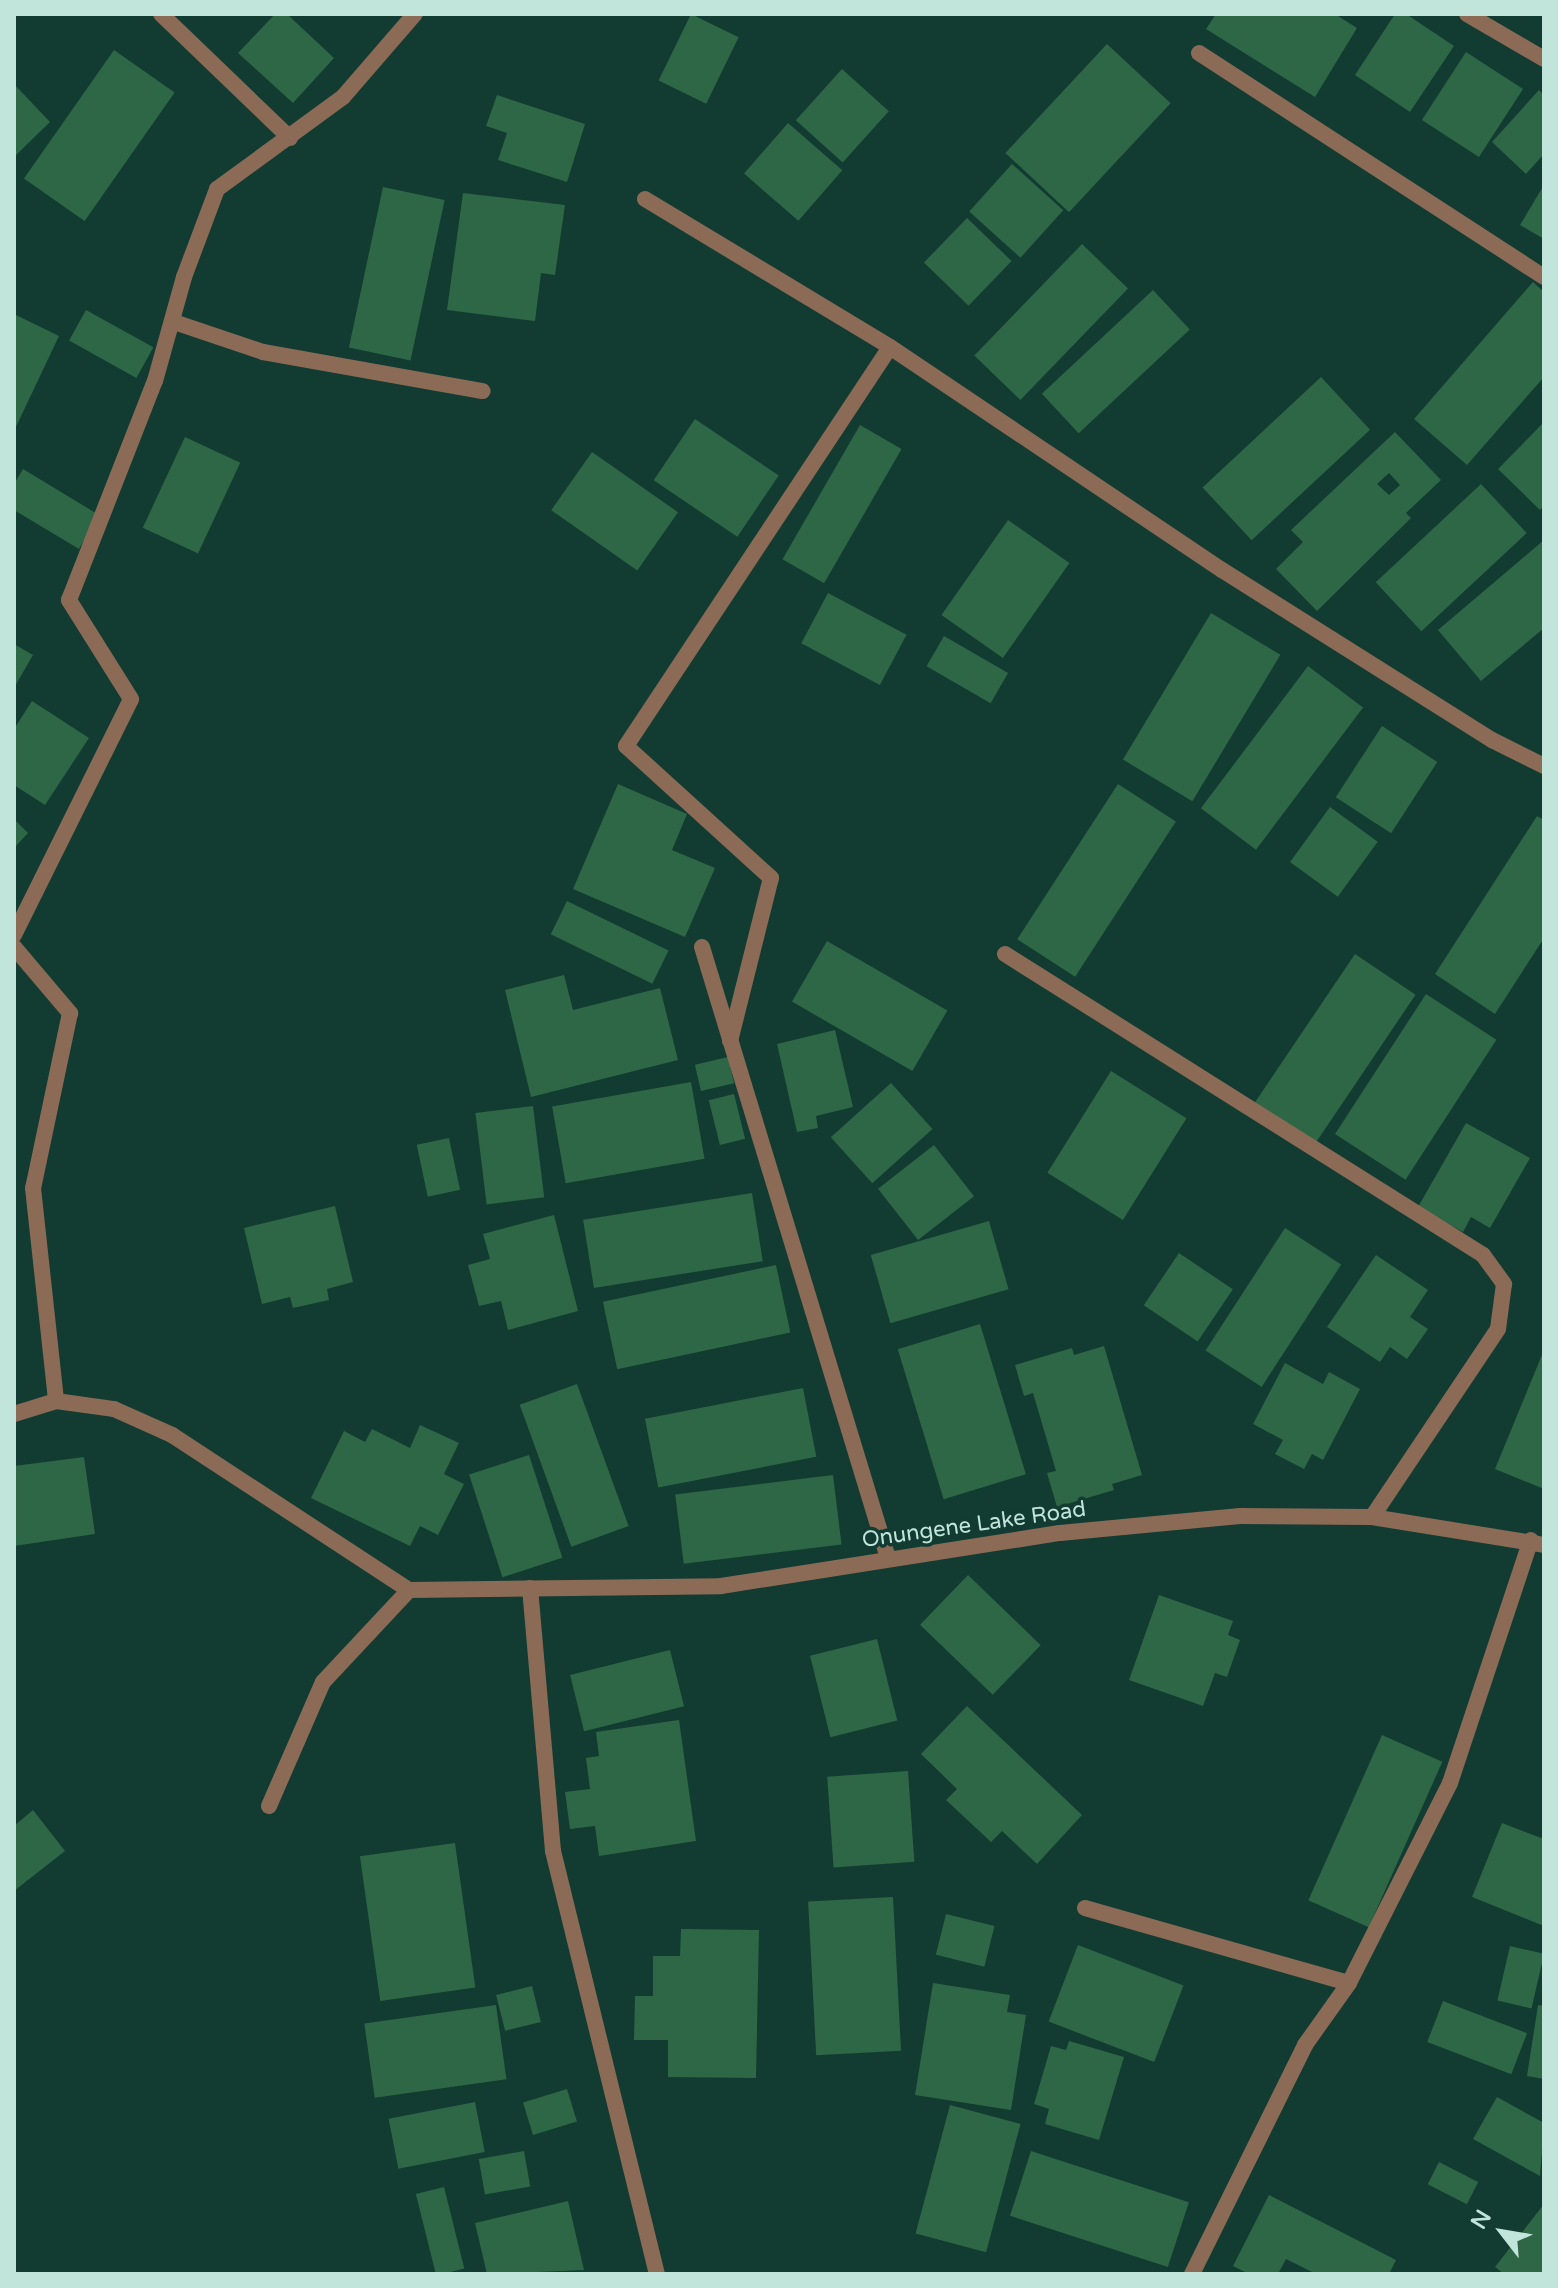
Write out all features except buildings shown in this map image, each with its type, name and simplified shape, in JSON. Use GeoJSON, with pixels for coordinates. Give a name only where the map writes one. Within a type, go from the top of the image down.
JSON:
{"type":"FeatureCollection","features":[{"type":"Feature","properties":{"kind":"street"},"geometry":{"type":"LineString","coordinates":[[161,14],[290,138]]}},
{"type":"Feature","properties":{"kind":"street"},"geometry":{"type":"LineString","coordinates":[[14,935],[131,699],[69,600],[174,322],[184,277],[217,189],[343,97],[415,14]]}},
{"type":"Feature","properties":{"kind":"street"},"geometry":{"type":"LineString","coordinates":[[1467,14],[1544,59]]}},
{"type":"Feature","properties":{"kind":"street"},"geometry":{"type":"LineString","coordinates":[[1199,53],[1544,277]]}},
{"type":"Feature","properties":{"kind":"street"},"geometry":{"type":"LineString","coordinates":[[645,199],[890,347],[1222,570],[1544,766]]}},
{"type":"Feature","properties":{"kind":"street"},"geometry":{"type":"LineString","coordinates":[[174,322],[263,352],[483,391]]}},
{"type":"Feature","properties":{"kind":"street"},"geometry":{"type":"LineString","coordinates":[[730,1041],[771,878],[626,746],[890,347]]}},
{"type":"Feature","properties":{"kind":"street"},"geometry":{"type":"LineString","coordinates":[[14,947],[70,1013],[33,1188],[56,1401]]}},
{"type":"Feature","properties":{"kind":"street"},"geometry":{"type":"LineString","coordinates":[[702,947],[888,1558]]}},
{"type":"Feature","properties":{"kind":"street"},"geometry":{"type":"LineString","coordinates":[[1005,954],[1483,1255],[1504,1284],[1498,1329],[1372,1517]]}},
{"type":"Feature","properties":{"kind":"street"},"geometry":{"type":"LineString","coordinates":[[14,1414],[56,1401],[114,1409],[172,1435],[409,1590],[323,1682],[269,1806]]}},
{"type":"Feature","properties":{"kind":"street","name":"Onungene Lake Road"},"geometry":{"type":"LineString","coordinates":[[409,1590],[721,1586],[1060,1533],[1240,1516],[1372,1517],[1538,1542]]}},
{"type":"Feature","properties":{"kind":"street"},"geometry":{"type":"LineString","coordinates":[[1192,2274],[1305,2045],[1349,1983],[1450,1783],[1538,1542]]}},
{"type":"Feature","properties":{"kind":"street"},"geometry":{"type":"LineString","coordinates":[[530,1588],[553,1851],[657,2274]]}},
{"type":"Feature","properties":{"kind":"street"},"geometry":{"type":"LineString","coordinates":[[1085,1908],[1349,1983]]}}]}
